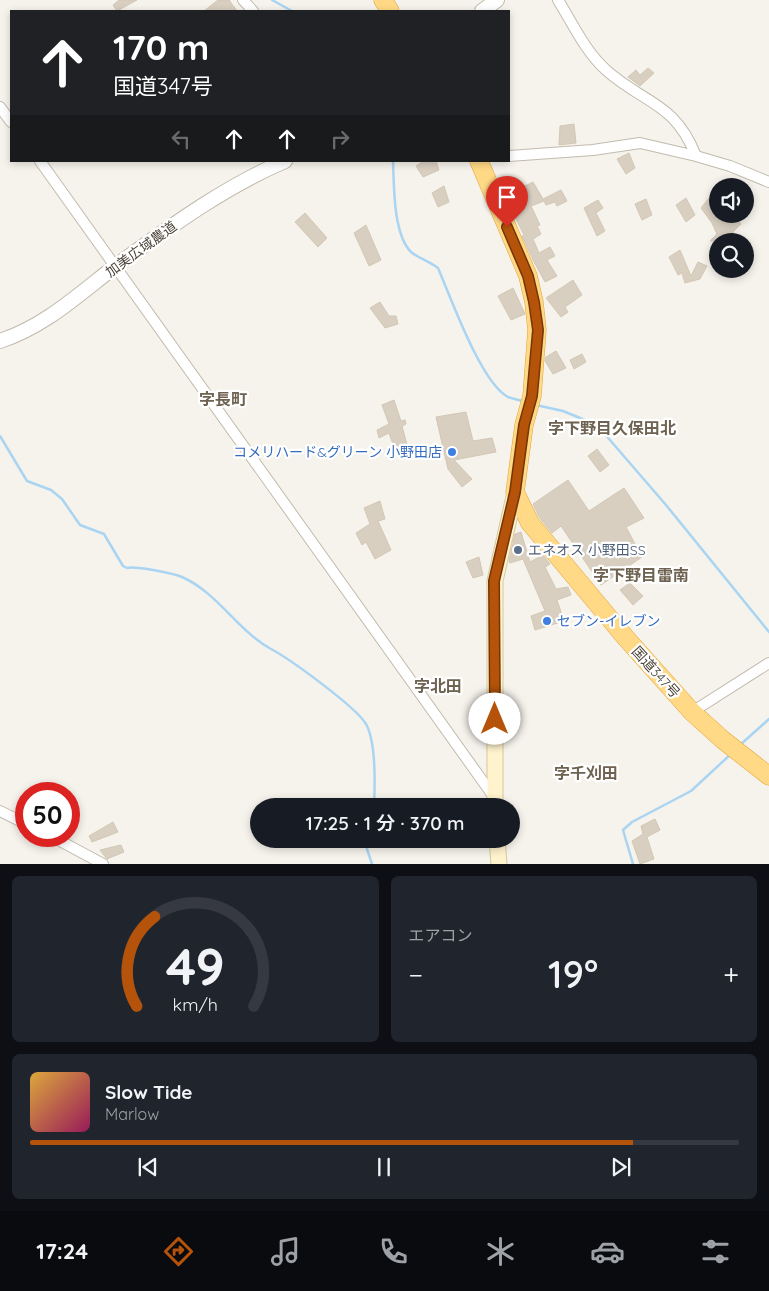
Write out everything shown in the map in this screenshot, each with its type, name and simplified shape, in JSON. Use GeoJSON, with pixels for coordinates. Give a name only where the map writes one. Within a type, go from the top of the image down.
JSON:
{"type":"FeatureCollection","features":[{"type":"Feature","properties":{"kind":"highway"},"geometry":{"type":"LineString","coordinates":[[479,162],[528,276],[538,330],[532,396],[524,425],[515,492]]}},
{"type":"Feature","properties":{"kind":"highway","name":"国道347号"},"geometry":{"type":"LineString","coordinates":[[515,492],[530,523],[625,638],[692,712],[735,750],[769,776]]}},
{"type":"Feature","properties":{"kind":"main road"},"geometry":{"type":"LineString","coordinates":[[495,798],[494,581],[515,492]]}},
{"type":"Feature","properties":{"kind":"main road"},"geometry":{"type":"LineString","coordinates":[[498,848],[499,864]]}},
{"type":"Feature","properties":{"kind":"street"},"geometry":{"type":"LineString","coordinates":[[243,0],[252,10]]}},
{"type":"Feature","properties":{"kind":"street"},"geometry":{"type":"LineString","coordinates":[[483,10],[497,0]]}},
{"type":"Feature","properties":{"kind":"street"},"geometry":{"type":"LineString","coordinates":[[558,0],[596,60],[623,83],[673,117],[689,138],[696,156]]}},
{"type":"Feature","properties":{"kind":"street"},"geometry":{"type":"LineString","coordinates":[[0,106],[10,121]]}},
{"type":"Feature","properties":{"kind":"street"},"geometry":{"type":"LineString","coordinates":[[510,156],[593,150],[640,144],[696,156],[730,166],[769,182]]}},
{"type":"Feature","properties":{"kind":"street"},"geometry":{"type":"LineString","coordinates":[[41,162],[492,798]]}},
{"type":"Feature","properties":{"kind":"street","name":"加美広域農道"},"geometry":{"type":"LineString","coordinates":[[0,340],[16,335],[66,306],[116,266],[206,203],[264,170],[283,162]]}},
{"type":"Feature","properties":{"kind":"street"},"geometry":{"type":"LineString","coordinates":[[692,712],[769,663]]}},
{"type":"Feature","properties":{"kind":"street"},"geometry":{"type":"LineString","coordinates":[[0,811],[15,818]]}},
{"type":"Feature","properties":{"kind":"street"},"geometry":{"type":"LineString","coordinates":[[71,847],[103,864]]}},
{"type":"Feature","properties":{"kind":"building"},"geometry":{"type":"Polygon","coordinates":[[[119,0],[137,0],[119,10],[116,10],[113,5],[119,0]]]}},
{"type":"Feature","properties":{"kind":"building"},"geometry":{"type":"Polygon","coordinates":[[[218,0],[229,0],[236,10],[205,10],[218,0]]]}},
{"type":"Feature","properties":{"kind":"building"},"geometry":{"type":"Polygon","coordinates":[[[648,68],[654,73],[640,86],[628,77],[636,70],[640,75],[648,68]]]}},
{"type":"Feature","properties":{"kind":"building"},"geometry":{"type":"Polygon","coordinates":[[[574,124],[576,143],[559,145],[560,126],[574,124]]]}},
{"type":"Feature","properties":{"kind":"building"},"geometry":{"type":"Polygon","coordinates":[[[629,153],[635,168],[626,174],[617,159],[629,153]]]}},
{"type":"Feature","properties":{"kind":"building"},"geometry":{"type":"Polygon","coordinates":[[[422,162],[436,162],[439,170],[423,177],[416,166],[422,162]]]}},
{"type":"Feature","properties":{"kind":"building"},"geometry":{"type":"Polygon","coordinates":[[[533,182],[543,199],[561,190],[567,201],[557,206],[555,202],[546,205],[544,201],[531,206],[540,225],[537,226],[541,234],[533,239],[539,253],[550,247],[555,256],[547,260],[557,276],[545,282],[533,260],[522,236],[524,235],[508,203],[526,194],[523,187],[533,182]]]}},
{"type":"Feature","properties":{"kind":"building"},"geometry":{"type":"Polygon","coordinates":[[[444,186],[449,202],[438,207],[432,193],[444,186]]]}},
{"type":"Feature","properties":{"kind":"building"},"geometry":{"type":"Polygon","coordinates":[[[686,198],[695,215],[686,222],[676,205],[686,198]]]}},
{"type":"Feature","properties":{"kind":"building"},"geometry":{"type":"Polygon","coordinates":[[[709,198],[709,219],[701,208],[709,198]]]}},
{"type":"Feature","properties":{"kind":"building"},"geometry":{"type":"Polygon","coordinates":[[[646,199],[652,215],[642,220],[635,204],[646,199]]]}},
{"type":"Feature","properties":{"kind":"building"},"geometry":{"type":"Polygon","coordinates":[[[598,200],[603,208],[596,213],[605,231],[597,236],[584,208],[598,200]]]}},
{"type":"Feature","properties":{"kind":"building"},"geometry":{"type":"Polygon","coordinates":[[[305,213],[327,238],[318,247],[295,222],[305,213]]]}},
{"type":"Feature","properties":{"kind":"building"},"geometry":{"type":"Polygon","coordinates":[[[712,223],[741,224],[734,233],[717,233],[712,223]]]}},
{"type":"Feature","properties":{"kind":"building"},"geometry":{"type":"Polygon","coordinates":[[[366,225],[381,260],[369,266],[354,233],[366,225]]]}},
{"type":"Feature","properties":{"kind":"building"},"geometry":{"type":"Polygon","coordinates":[[[680,250],[691,276],[698,262],[707,266],[700,279],[685,283],[682,273],[678,275],[669,257],[680,250]]]}},
{"type":"Feature","properties":{"kind":"building"},"geometry":{"type":"Polygon","coordinates":[[[573,280],[582,295],[565,307],[568,312],[561,317],[546,298],[573,280]]]}},
{"type":"Feature","properties":{"kind":"building"},"geometry":{"type":"Polygon","coordinates":[[[513,288],[525,314],[511,320],[498,296],[513,288]]]}},
{"type":"Feature","properties":{"kind":"building"},"geometry":{"type":"Polygon","coordinates":[[[380,302],[389,316],[396,316],[398,324],[385,328],[370,308],[380,302]]]}},
{"type":"Feature","properties":{"kind":"building"},"geometry":{"type":"Polygon","coordinates":[[[556,351],[566,368],[553,374],[545,361],[546,357],[556,351]]]}},
{"type":"Feature","properties":{"kind":"building"},"geometry":{"type":"Polygon","coordinates":[[[582,354],[586,362],[574,369],[570,360],[582,354]]]}},
{"type":"Feature","properties":{"kind":"building"},"geometry":{"type":"Polygon","coordinates":[[[394,400],[401,421],[405,420],[406,424],[402,426],[408,448],[395,450],[389,433],[379,438],[377,430],[389,424],[382,405],[394,400]]]}},
{"type":"Feature","properties":{"kind":"building"},"geometry":{"type":"Polygon","coordinates":[[[466,412],[473,441],[492,438],[496,452],[454,460],[472,479],[462,487],[448,469],[436,417],[466,412]]]}},
{"type":"Feature","properties":{"kind":"building"},"geometry":{"type":"Polygon","coordinates":[[[597,449],[609,465],[600,472],[588,456],[597,449]]]}},
{"type":"Feature","properties":{"kind":"building"},"geometry":{"type":"Polygon","coordinates":[[[568,480],[589,511],[624,488],[644,518],[626,527],[642,557],[601,585],[561,526],[552,533],[539,517],[533,504],[568,480]]]}},
{"type":"Feature","properties":{"kind":"building"},"geometry":{"type":"Polygon","coordinates":[[[380,501],[385,519],[378,521],[391,550],[375,559],[366,542],[362,545],[356,533],[370,524],[364,508],[380,501]]]}},
{"type":"Feature","properties":{"kind":"building"},"geometry":{"type":"Polygon","coordinates":[[[521,532],[530,562],[543,555],[550,564],[545,567],[556,589],[568,587],[571,595],[557,600],[564,621],[535,630],[531,616],[545,611],[523,559],[510,563],[509,561],[515,534],[521,532]]]}},
{"type":"Feature","properties":{"kind":"building"},"geometry":{"type":"Polygon","coordinates":[[[479,557],[483,575],[473,578],[466,562],[479,557]]]}},
{"type":"Feature","properties":{"kind":"building"},"geometry":{"type":"Polygon","coordinates":[[[630,583],[643,596],[633,605],[620,590],[630,583]]]}},
{"type":"Feature","properties":{"kind":"building"},"geometry":{"type":"Polygon","coordinates":[[[655,819],[660,830],[647,837],[654,859],[640,864],[632,841],[643,834],[641,826],[655,819]]]}},
{"type":"Feature","properties":{"kind":"building"},"geometry":{"type":"Polygon","coordinates":[[[113,822],[118,832],[92,842],[89,836],[113,822]]]}},
{"type":"Feature","properties":{"kind":"building"},"geometry":{"type":"Polygon","coordinates":[[[121,845],[124,852],[107,859],[100,850],[121,845]]]}},
{"type":"Feature","properties":{"kind":"waterway"},"geometry":{"type":"LineString","coordinates":[[272,0],[290,10]]}},
{"type":"Feature","properties":{"kind":"waterway"},"geometry":{"type":"LineString","coordinates":[[393,162],[394,196],[398,222],[405,244],[411,252],[438,268],[477,358],[498,389],[508,397],[523,401]]}},
{"type":"Feature","properties":{"kind":"waterway"},"geometry":{"type":"LineString","coordinates":[[536,405],[563,411],[597,425],[666,505],[769,632]]}},
{"type":"Feature","properties":{"kind":"waterway"},"geometry":{"type":"LineString","coordinates":[[0,436],[27,481],[51,490],[62,499],[80,525],[104,534],[123,566],[171,574],[195,584],[259,641],[322,684],[360,716],[366,724],[372,741],[374,798]]}},
{"type":"Feature","properties":{"kind":"waterway"},"geometry":{"type":"LineString","coordinates":[[740,745],[769,719]]}},
{"type":"Feature","properties":{"kind":"waterway"},"geometry":{"type":"LineString","coordinates":[[633,864],[623,830],[632,822],[691,791],[731,754]]}},
{"type":"Feature","properties":{"kind":"waterway"},"geometry":{"type":"LineString","coordinates":[[367,848],[372,864]]}},
{"type":"Feature","properties":{"kind":"place","name":"コメリハード&グリーン 小野田店"},"geometry":{"type":"Point","coordinates":[452,452]}},
{"type":"Feature","properties":{"kind":"place","name":"エネオス 小野田SS"},"geometry":{"type":"Point","coordinates":[518,550]}},
{"type":"Feature","properties":{"kind":"place","name":"セブン-イレブン"},"geometry":{"type":"Point","coordinates":[547,621]}},
{"type":"Feature","properties":{"kind":"district","name":"字長町"},"geometry":{"type":"Point","coordinates":[223,399]}},
{"type":"Feature","properties":{"kind":"district","name":"字下野目久保田北"},"geometry":{"type":"Point","coordinates":[612,428]}},
{"type":"Feature","properties":{"kind":"district","name":"字下野目雷南"},"geometry":{"type":"Point","coordinates":[641,575]}},
{"type":"Feature","properties":{"kind":"district","name":"字北田"},"geometry":{"type":"Point","coordinates":[438,686]}},
{"type":"Feature","properties":{"kind":"district","name":"字千刈田"},"geometry":{"type":"Point","coordinates":[586,773]}},
{"type":"Feature","properties":{"kind":"route"},"geometry":{"type":"LineString","coordinates":[[495,719],[494,581],[515,492],[524,425],[532,396],[538,330],[528,276],[507,227]]}}]}
